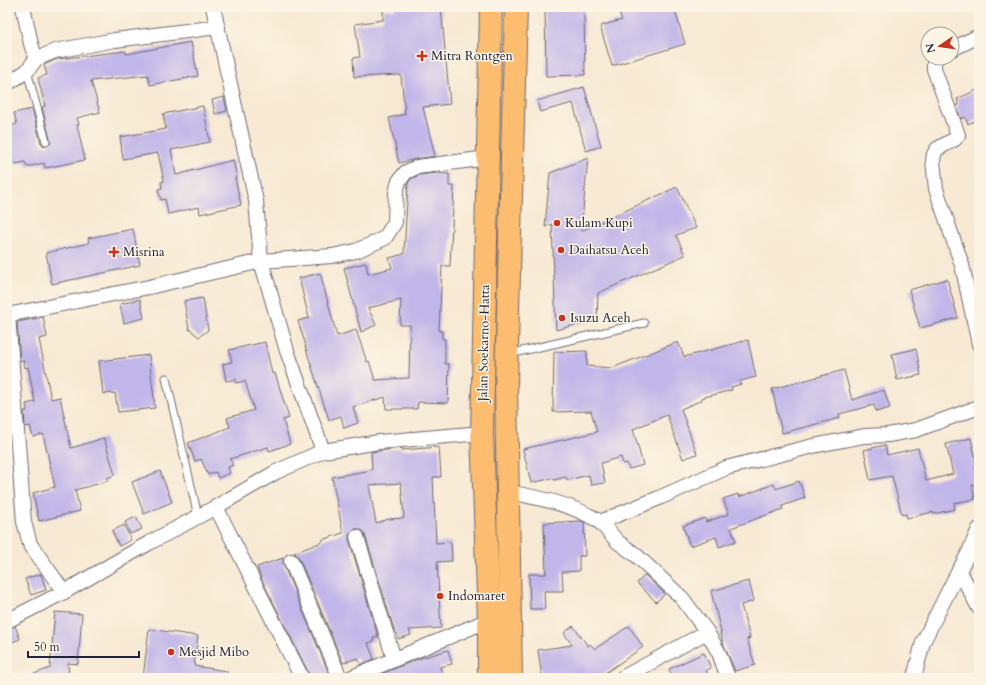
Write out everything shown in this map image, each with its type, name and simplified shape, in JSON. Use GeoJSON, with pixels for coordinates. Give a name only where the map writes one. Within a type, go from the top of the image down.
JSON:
{"type":"FeatureCollection","features":[{"type":"Feature","properties":{"kind":"highway","name":"Jalan Soekarno-Hatta"},"geometry":{"type":"LineString","coordinates":[[489,678],[489,620],[482,433],[491,7]]}},
{"type":"Feature","properties":{"kind":"highway","name":"Jalan Soekarno-Hatta"},"geometry":{"type":"LineString","coordinates":[[511,678],[506,354],[516,7]]}},
{"type":"Feature","properties":{"kind":"highway"},"geometry":{"type":"LineString","coordinates":[[486,209],[510,211]]}},
{"type":"Feature","properties":{"kind":"street"},"geometry":{"type":"LineString","coordinates":[[23,7],[31,44],[36,59]]}},
{"type":"Feature","properties":{"kind":"street"},"geometry":{"type":"LineString","coordinates":[[213,7],[256,202],[261,261],[287,351],[323,451]]}},
{"type":"Feature","properties":{"kind":"street"},"geometry":{"type":"LineString","coordinates":[[7,84],[27,72],[36,59],[55,51],[82,45],[218,28]]}},
{"type":"Feature","properties":{"kind":"street"},"geometry":{"type":"LineString","coordinates":[[960,45],[979,36]]}},
{"type":"Feature","properties":{"kind":"street"},"geometry":{"type":"LineString","coordinates":[[934,66],[958,135],[955,140],[937,149],[934,154],[933,161],[936,189],[962,265],[979,344]]}},
{"type":"Feature","properties":{"kind":"street"},"geometry":{"type":"LineString","coordinates":[[64,592],[30,544],[24,522],[7,315],[149,287],[261,261],[346,254],[376,243],[385,238],[396,222],[396,192],[399,181],[406,172],[417,167],[488,158]]}},
{"type":"Feature","properties":{"kind":"street"},"geometry":{"type":"LineString","coordinates":[[600,522],[726,468],[813,446],[864,436],[888,435],[916,430],[979,408]]}},
{"type":"Feature","properties":{"kind":"street"},"geometry":{"type":"LineString","coordinates":[[7,621],[64,592],[276,472],[323,451],[379,442],[482,433]]}},
{"type":"Feature","properties":{"kind":"street"},"geometry":{"type":"LineString","coordinates":[[508,492],[549,501],[589,514],[600,522],[618,542],[636,555],[682,598],[707,632],[719,653],[728,678]]}},
{"type":"Feature","properties":{"kind":"street"},"geometry":{"type":"LineString","coordinates":[[216,507],[302,678]]}},
{"type":"Feature","properties":{"kind":"street"},"geometry":{"type":"LineString","coordinates":[[914,678],[923,642],[968,554],[979,529]]}},
{"type":"Feature","properties":{"kind":"street"},"geometry":{"type":"LineString","coordinates":[[357,537],[394,659]]}},
{"type":"Feature","properties":{"kind":"street"},"geometry":{"type":"LineString","coordinates":[[291,561],[340,678]]}},
{"type":"Feature","properties":{"kind":"street"},"geometry":{"type":"LineString","coordinates":[[959,570],[979,608]]}},
{"type":"Feature","properties":{"kind":"street"},"geometry":{"type":"LineString","coordinates":[[350,678],[489,620]]}},
{"type":"Feature","properties":{"kind":"street"},"geometry":{"type":"LineString","coordinates":[[622,678],[707,632]]}},
{"type":"Feature","properties":{"kind":"lane"},"geometry":{"type":"LineString","coordinates":[[27,72],[46,141]]}},
{"type":"Feature","properties":{"kind":"lane"},"geometry":{"type":"LineString","coordinates":[[506,354],[644,323]]}},
{"type":"Feature","properties":{"kind":"lane"},"geometry":{"type":"LineString","coordinates":[[166,378],[198,516]]}},
{"type":"Feature","properties":{"kind":"building"},"geometry":{"type":"Polygon","coordinates":[[[395,7],[441,7],[450,104],[423,107],[435,156],[399,163],[389,118],[405,114],[401,75],[354,77],[353,58],[360,57],[355,24],[383,20],[383,10],[395,9],[395,7]]]}},
{"type":"Feature","properties":{"kind":"building"},"geometry":{"type":"Polygon","coordinates":[[[545,7],[584,7],[585,75],[546,76],[545,7]]]}},
{"type":"Feature","properties":{"kind":"building"},"geometry":{"type":"Polygon","coordinates":[[[617,7],[674,7],[685,44],[612,66],[600,26],[622,20],[617,7]]]}},
{"type":"Feature","properties":{"kind":"building"},"geometry":{"type":"Polygon","coordinates":[[[191,42],[198,76],[150,85],[148,75],[91,81],[100,112],[77,118],[79,124],[77,125],[85,160],[45,168],[44,163],[27,167],[25,162],[10,165],[7,153],[7,127],[17,124],[14,113],[32,109],[41,143],[44,146],[47,146],[51,143],[42,107],[45,106],[38,78],[47,75],[44,65],[57,59],[126,51],[126,54],[191,42]]]}},
{"type":"Feature","properties":{"kind":"building"},"geometry":{"type":"Polygon","coordinates":[[[584,87],[601,146],[586,151],[573,103],[540,112],[537,101],[584,87]]]}},
{"type":"Feature","properties":{"kind":"building"},"geometry":{"type":"Polygon","coordinates":[[[979,89],[979,119],[968,124],[965,117],[961,119],[956,106],[959,105],[957,99],[979,89]]]}},
{"type":"Feature","properties":{"kind":"building"},"geometry":{"type":"Polygon","coordinates":[[[224,97],[227,111],[215,114],[212,100],[224,97]]]}},
{"type":"Feature","properties":{"kind":"building"},"geometry":{"type":"Polygon","coordinates":[[[203,106],[210,142],[171,150],[176,175],[233,160],[241,205],[200,214],[199,207],[168,214],[165,199],[161,200],[158,189],[162,188],[161,182],[164,181],[158,153],[123,159],[120,137],[166,129],[163,114],[203,106]]]}},
{"type":"Feature","properties":{"kind":"building"},"geometry":{"type":"Polygon","coordinates":[[[588,158],[581,231],[677,187],[696,228],[676,235],[685,255],[598,293],[597,319],[556,330],[552,224],[545,227],[550,173],[588,158]]]}},
{"type":"Feature","properties":{"kind":"building"},"geometry":{"type":"Polygon","coordinates":[[[438,173],[449,174],[449,186],[454,186],[450,266],[442,266],[439,331],[442,331],[442,339],[445,339],[445,364],[449,364],[448,403],[418,402],[417,409],[386,409],[385,397],[353,407],[358,423],[344,428],[341,416],[329,420],[305,346],[298,321],[309,318],[299,278],[320,273],[337,336],[356,330],[375,380],[409,378],[410,325],[400,325],[401,300],[368,308],[376,325],[361,332],[344,268],[366,263],[368,274],[392,268],[389,258],[404,254],[408,183],[411,179],[419,175],[438,173]]]}},
{"type":"Feature","properties":{"kind":"building"},"geometry":{"type":"Polygon","coordinates":[[[133,229],[140,265],[52,284],[46,253],[89,243],[88,238],[133,229]]]}},
{"type":"Feature","properties":{"kind":"building"},"geometry":{"type":"Polygon","coordinates":[[[947,279],[958,318],[920,328],[909,290],[947,279]]]}},
{"type":"Feature","properties":{"kind":"building"},"geometry":{"type":"Polygon","coordinates":[[[203,298],[208,330],[199,337],[189,329],[184,301],[203,298]]]}},
{"type":"Feature","properties":{"kind":"building"},"geometry":{"type":"Polygon","coordinates":[[[140,299],[144,318],[124,323],[120,304],[140,299]]]}},
{"type":"Feature","properties":{"kind":"building"},"geometry":{"type":"Polygon","coordinates":[[[43,317],[47,337],[39,339],[51,399],[60,397],[71,448],[104,438],[115,475],[107,478],[108,481],[75,490],[80,511],[39,521],[33,493],[55,487],[43,434],[33,437],[30,426],[25,427],[24,411],[27,411],[26,404],[35,402],[28,367],[25,368],[23,360],[20,361],[17,322],[43,317]]]}},
{"type":"Feature","properties":{"kind":"building"},"geometry":{"type":"Polygon","coordinates":[[[748,340],[756,377],[740,381],[741,384],[731,387],[732,390],[701,398],[702,400],[681,409],[697,454],[683,459],[667,415],[633,429],[643,465],[629,469],[627,463],[623,464],[621,457],[601,463],[605,483],[591,485],[589,475],[567,480],[566,477],[554,480],[553,478],[531,483],[523,449],[597,432],[591,411],[553,412],[554,352],[587,351],[587,366],[612,368],[678,342],[684,357],[748,340]]]}},
{"type":"Feature","properties":{"kind":"building"},"geometry":{"type":"Polygon","coordinates":[[[265,342],[272,374],[275,373],[289,418],[283,420],[290,444],[269,451],[268,447],[230,459],[233,465],[228,467],[230,473],[218,478],[216,472],[208,475],[201,459],[195,461],[188,443],[230,427],[227,418],[254,410],[245,381],[236,383],[236,379],[226,381],[223,364],[232,362],[229,350],[265,342]]]}},
{"type":"Feature","properties":{"kind":"building"},"geometry":{"type":"Polygon","coordinates":[[[916,349],[921,375],[897,380],[892,354],[916,349]]]}},
{"type":"Feature","properties":{"kind":"building"},"geometry":{"type":"Polygon","coordinates":[[[149,355],[155,408],[118,412],[115,393],[103,394],[99,361],[149,355]]]}},
{"type":"Feature","properties":{"kind":"building"},"geometry":{"type":"Polygon","coordinates":[[[844,370],[852,400],[884,390],[890,408],[876,412],[874,405],[839,414],[840,418],[782,433],[772,389],[844,370]]]}},
{"type":"Feature","properties":{"kind":"building"},"geometry":{"type":"Polygon","coordinates":[[[971,438],[979,483],[972,485],[975,499],[954,503],[955,509],[907,518],[906,514],[902,515],[892,476],[870,480],[864,450],[885,445],[887,455],[918,448],[926,481],[953,474],[946,444],[971,438]]]}},
{"type":"Feature","properties":{"kind":"building"},"geometry":{"type":"Polygon","coordinates":[[[439,447],[441,477],[433,477],[436,543],[451,542],[452,561],[437,562],[441,628],[409,630],[411,635],[398,639],[365,535],[363,531],[354,529],[349,535],[349,539],[378,637],[373,638],[374,641],[368,643],[374,659],[360,665],[358,658],[343,663],[299,558],[294,553],[322,542],[322,540],[343,533],[332,477],[372,470],[371,452],[402,448],[402,450],[439,447]],[[401,483],[369,485],[376,523],[389,519],[404,518],[401,483]]]}},
{"type":"Feature","properties":{"kind":"building"},"geometry":{"type":"Polygon","coordinates":[[[160,471],[172,502],[144,514],[132,482],[160,471]]]}},
{"type":"Feature","properties":{"kind":"building"},"geometry":{"type":"Polygon","coordinates":[[[799,481],[805,498],[782,506],[783,509],[731,528],[736,541],[719,547],[716,537],[690,546],[683,526],[705,518],[706,522],[729,514],[723,499],[738,494],[739,497],[774,484],[776,489],[799,481]]]}},
{"type":"Feature","properties":{"kind":"building"},"geometry":{"type":"Polygon","coordinates":[[[136,517],[142,529],[130,534],[125,522],[136,517]]]}},
{"type":"Feature","properties":{"kind":"building"},"geometry":{"type":"Polygon","coordinates":[[[584,522],[585,556],[579,556],[579,571],[562,572],[563,591],[544,591],[545,609],[530,609],[529,574],[546,574],[544,523],[584,522]]]}},
{"type":"Feature","properties":{"kind":"building"},"geometry":{"type":"Polygon","coordinates":[[[124,525],[131,540],[119,546],[112,531],[124,525]]]}},
{"type":"Feature","properties":{"kind":"building"},"geometry":{"type":"Polygon","coordinates":[[[283,558],[283,564],[331,678],[311,678],[261,578],[257,567],[283,558]]]}},
{"type":"Feature","properties":{"kind":"building"},"geometry":{"type":"Polygon","coordinates":[[[41,574],[46,590],[31,595],[25,579],[41,574]]]}},
{"type":"Feature","properties":{"kind":"building"},"geometry":{"type":"Polygon","coordinates":[[[645,575],[665,594],[656,602],[637,583],[645,575]]]}},
{"type":"Feature","properties":{"kind":"building"},"geometry":{"type":"Polygon","coordinates":[[[749,581],[754,601],[741,605],[750,638],[747,639],[755,665],[735,671],[723,643],[711,591],[749,581]]]}},
{"type":"Feature","properties":{"kind":"building"},"geometry":{"type":"Polygon","coordinates":[[[55,612],[82,614],[78,664],[68,663],[69,678],[26,678],[50,668],[55,612]]]}},
{"type":"Feature","properties":{"kind":"building"},"geometry":{"type":"Polygon","coordinates":[[[15,626],[20,639],[7,644],[7,629],[15,626]]]}},
{"type":"Feature","properties":{"kind":"building"},"geometry":{"type":"Polygon","coordinates":[[[573,626],[588,646],[590,644],[595,649],[629,626],[643,647],[598,678],[542,678],[538,650],[572,645],[564,633],[573,626]]]}},
{"type":"Feature","properties":{"kind":"building","name":"Mesjid Mibo"},"geometry":{"type":"Polygon","coordinates":[[[149,629],[198,636],[194,666],[227,671],[226,678],[143,678],[149,629]]]}},
{"type":"Feature","properties":{"kind":"building"},"geometry":{"type":"Polygon","coordinates":[[[448,650],[452,664],[440,667],[443,678],[372,678],[415,660],[448,650]]]}},
{"type":"Feature","properties":{"kind":"building"},"geometry":{"type":"Polygon","coordinates":[[[704,653],[711,668],[706,670],[708,675],[701,678],[673,678],[669,669],[704,653]]]}},
{"type":"Feature","properties":{"kind":"place","name":"Mitra Rontgen"},"geometry":{"type":"Point","coordinates":[422,56]}},
{"type":"Feature","properties":{"kind":"place","name":"Kulam Kupi"},"geometry":{"type":"Point","coordinates":[557,223]}},
{"type":"Feature","properties":{"kind":"place","name":"Daihatsu Aceh"},"geometry":{"type":"Point","coordinates":[561,250]}},
{"type":"Feature","properties":{"kind":"place","name":"Misrina"},"geometry":{"type":"Point","coordinates":[114,252]}},
{"type":"Feature","properties":{"kind":"place","name":"Isuzu Aceh"},"geometry":{"type":"Point","coordinates":[562,318]}},
{"type":"Feature","properties":{"kind":"place","name":"Indomaret"},"geometry":{"type":"Point","coordinates":[440,596]}},
{"type":"Feature","properties":{"kind":"place","name":"Mesjid Mibo"},"geometry":{"type":"Point","coordinates":[171,652]}}]}
